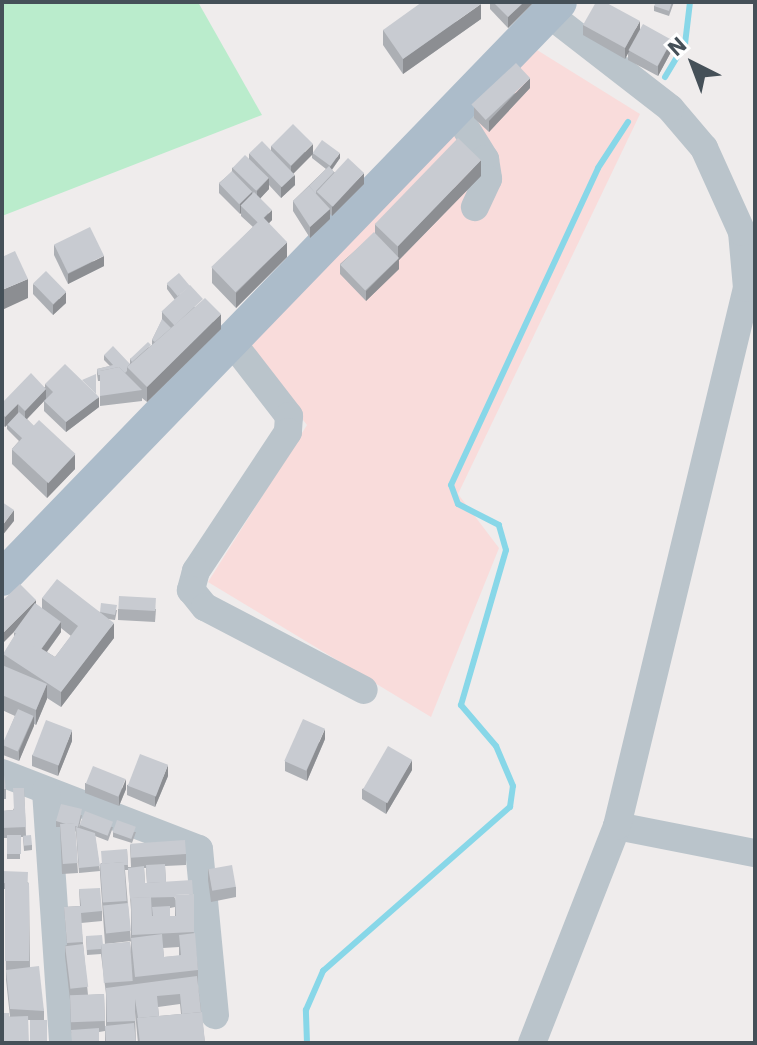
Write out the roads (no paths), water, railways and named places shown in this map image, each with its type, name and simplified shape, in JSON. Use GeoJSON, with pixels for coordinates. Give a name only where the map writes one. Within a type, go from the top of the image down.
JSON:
{"type":"FeatureCollection","features":[{"type":"Feature","properties":{"kind":"main road"},"geometry":{"type":"LineString","coordinates":[[2,578],[554,8]]}},
{"type":"Feature","properties":{"kind":"street"},"geometry":{"type":"LineString","coordinates":[[532,1043],[617,826],[747,288],[742,232],[704,148],[670,108],[554,8]]}},
{"type":"Feature","properties":{"kind":"street"},"geometry":{"type":"LineString","coordinates":[[455,111],[485,159],[488,179],[475,207]]}},
{"type":"Feature","properties":{"kind":"street"},"geometry":{"type":"LineString","coordinates":[[231,341],[289,416],[288,432],[196,571],[191,590],[205,607],[364,690]]}},
{"type":"Feature","properties":{"kind":"street"},"geometry":{"type":"LineString","coordinates":[[2,773],[199,849],[215,1015]]}},
{"type":"Feature","properties":{"kind":"street"},"geometry":{"type":"LineString","coordinates":[[46,791],[63,1043]]}},
{"type":"Feature","properties":{"kind":"street"},"geometry":{"type":"LineString","coordinates":[[617,826],[755,853]]}},
{"type":"Feature","properties":{"kind":"street"},"geometry":{"type":"LineString","coordinates":[[30,974],[58,974]]}},
{"type":"Feature","properties":{"kind":"waterway"},"geometry":{"type":"LineString","coordinates":[[665,77],[685,44],[690,2]]}},
{"type":"Feature","properties":{"kind":"waterway"},"geometry":{"type":"LineString","coordinates":[[307,1043],[306,1010],[323,971],[510,807],[513,786],[496,746],[461,705],[506,550],[499,525],[458,504],[451,485],[598,168],[628,122]]}}]}
